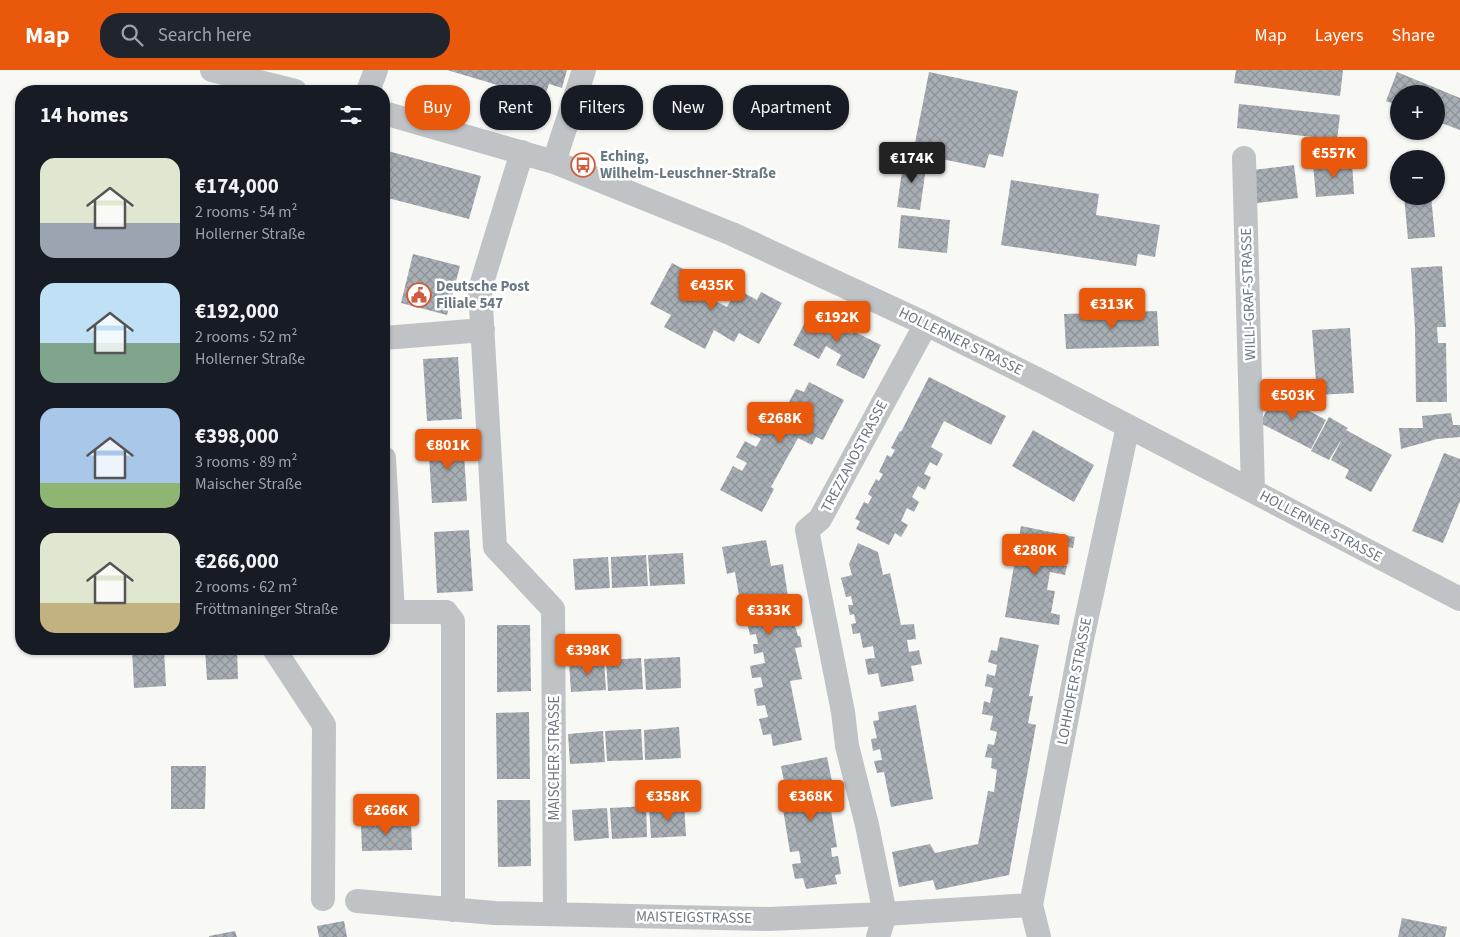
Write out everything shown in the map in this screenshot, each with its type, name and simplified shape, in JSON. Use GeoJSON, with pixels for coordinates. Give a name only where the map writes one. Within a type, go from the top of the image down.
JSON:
{"type":"FeatureCollection","features":[{"type":"Feature","properties":{"kind":"street"},"geometry":{"type":"LineString","coordinates":[[370,85],[376,70]]}},
{"type":"Feature","properties":{"kind":"street"},"geometry":{"type":"LineString","coordinates":[[554,162],[584,70]]}},
{"type":"Feature","properties":{"kind":"street"},"geometry":{"type":"LineString","coordinates":[[221,71],[267,85]]}},
{"type":"Feature","properties":{"kind":"street","name":"HOLLERNER STRASSE"},"geometry":{"type":"LineString","coordinates":[[390,115],[554,162],[732,234],[926,324],[1457,591]]}},
{"type":"Feature","properties":{"kind":"street","name":"MAISCHER STRASSE"},"geometry":{"type":"LineString","coordinates":[[522,152],[480,289],[495,547],[553,609],[555,914]]}},
{"type":"Feature","properties":{"kind":"street","name":"WILLI-GRAF-STRASSE"},"geometry":{"type":"LineString","coordinates":[[1244,158],[1253,490]]}},
{"type":"Feature","properties":{"kind":"street","name":"TREZZANOSTRASSE"},"geometry":{"type":"LineString","coordinates":[[885,914],[847,746],[843,712],[807,530],[820,520],[926,324]]}},
{"type":"Feature","properties":{"kind":"street"},"geometry":{"type":"LineString","coordinates":[[390,338],[483,330]]}},
{"type":"Feature","properties":{"kind":"street","name":"LOHHOFER STRASSE"},"geometry":{"type":"LineString","coordinates":[[1039,937],[1032,904],[1081,644],[1128,426]]}},
{"type":"Feature","properties":{"kind":"street"},"geometry":{"type":"LineString","coordinates":[[390,561],[393,612],[446,612],[453,621],[453,910]]}},
{"type":"Feature","properties":{"kind":"street"},"geometry":{"type":"LineString","coordinates":[[278,655],[324,725],[323,899]]}},
{"type":"Feature","properties":{"kind":"street","name":"MAISTEIGSTRASSE"},"geometry":{"type":"LineString","coordinates":[[356,901],[494,913],[768,919],[885,914],[1032,904]]}},
{"type":"Feature","properties":{"kind":"street"},"geometry":{"type":"LineString","coordinates":[[878,937],[885,914]]}},
{"type":"Feature","properties":{"kind":"building"},"geometry":{"type":"Polygon","coordinates":[[[447,70],[567,70],[561,88],[549,84],[497,85],[447,70]]]}},
{"type":"Feature","properties":{"kind":"building"},"geometry":{"type":"Polygon","coordinates":[[[1236,70],[1343,70],[1340,96],[1234,83],[1236,70]]]}},
{"type":"Feature","properties":{"kind":"building"},"geometry":{"type":"Polygon","coordinates":[[[929,72],[1018,91],[1003,157],[989,154],[985,168],[913,153],[929,72]]]}},
{"type":"Feature","properties":{"kind":"building"},"geometry":{"type":"Polygon","coordinates":[[[1397,72],[1428,85],[1392,85],[1397,72]]]}},
{"type":"Feature","properties":{"kind":"building"},"geometry":{"type":"Polygon","coordinates":[[[1390,90],[1390,103],[1386,101],[1390,90]]]}},
{"type":"Feature","properties":{"kind":"building"},"geometry":{"type":"Polygon","coordinates":[[[1445,92],[1460,98],[1460,130],[1445,124],[1445,92]]]}},
{"type":"Feature","properties":{"kind":"building"},"geometry":{"type":"Polygon","coordinates":[[[1239,104],[1340,115],[1337,140],[1237,128],[1239,104]]]}},
{"type":"Feature","properties":{"kind":"building"},"geometry":{"type":"Polygon","coordinates":[[[390,152],[481,176],[469,219],[390,199],[390,152]]]}},
{"type":"Feature","properties":{"kind":"building"},"geometry":{"type":"Polygon","coordinates":[[[904,157],[927,160],[920,210],[897,207],[904,157]]]}},
{"type":"Feature","properties":{"kind":"building"},"geometry":{"type":"Polygon","coordinates":[[[1352,162],[1354,194],[1316,197],[1313,164],[1352,162]]]}},
{"type":"Feature","properties":{"kind":"building"},"geometry":{"type":"Polygon","coordinates":[[[1294,165],[1298,198],[1257,203],[1253,170],[1294,165]]]}},
{"type":"Feature","properties":{"kind":"building"},"geometry":{"type":"Polygon","coordinates":[[[1011,180],[1099,194],[1096,215],[1160,225],[1155,257],[1138,254],[1136,266],[1001,245],[1011,180]]]}},
{"type":"Feature","properties":{"kind":"building"},"geometry":{"type":"Polygon","coordinates":[[[1405,205],[1432,205],[1435,237],[1408,239],[1405,205]]]}},
{"type":"Feature","properties":{"kind":"building"},"geometry":{"type":"Polygon","coordinates":[[[901,215],[950,220],[947,253],[898,248],[901,215]]]}},
{"type":"Feature","properties":{"kind":"building"},"geometry":{"type":"Polygon","coordinates":[[[413,254],[460,266],[447,315],[401,303],[413,254]]]}},
{"type":"Feature","properties":{"kind":"building"},"geometry":{"type":"Polygon","coordinates":[[[672,263],[693,274],[687,286],[727,307],[737,289],[757,300],[761,292],[782,303],[759,344],[739,333],[734,342],[714,330],[705,349],[664,327],[671,315],[650,304],[672,263]]]}},
{"type":"Feature","properties":{"kind":"building"},"geometry":{"type":"Polygon","coordinates":[[[1442,266],[1446,327],[1437,327],[1438,343],[1446,343],[1447,402],[1416,402],[1415,328],[1411,268],[1442,266]]]}},
{"type":"Feature","properties":{"kind":"building"},"geometry":{"type":"Polygon","coordinates":[[[814,306],[840,320],[837,326],[852,334],[853,331],[881,345],[864,379],[836,365],[841,355],[826,346],[819,359],[793,345],[814,306]]]}},
{"type":"Feature","properties":{"kind":"building"},"geometry":{"type":"Polygon","coordinates":[[[1157,311],[1159,346],[1066,349],[1064,314],[1157,311]]]}},
{"type":"Feature","properties":{"kind":"building"},"geometry":{"type":"Polygon","coordinates":[[[1350,328],[1354,393],[1317,395],[1312,330],[1350,328]]]}},
{"type":"Feature","properties":{"kind":"building"},"geometry":{"type":"Polygon","coordinates":[[[458,357],[462,419],[427,421],[423,359],[458,357]]]}},
{"type":"Feature","properties":{"kind":"building"},"geometry":{"type":"Polygon","coordinates":[[[929,377],[1006,416],[991,445],[944,421],[931,447],[943,454],[937,466],[930,462],[924,474],[931,477],[925,490],[918,486],[912,497],[919,502],[914,512],[907,508],[901,521],[908,525],[901,537],[895,533],[889,545],[856,529],[860,521],[855,519],[864,502],[868,504],[872,497],[868,494],[876,479],[879,481],[883,474],[879,472],[887,455],[891,457],[895,450],[891,448],[929,377]]]}},
{"type":"Feature","properties":{"kind":"building"},"geometry":{"type":"Polygon","coordinates":[[[809,382],[844,400],[823,440],[816,437],[812,445],[798,438],[771,487],[774,489],[762,512],[720,490],[733,466],[742,471],[747,463],[736,457],[745,441],[756,447],[761,439],[751,433],[759,417],[783,430],[788,421],[781,417],[796,389],[804,392],[809,382]]]}},
{"type":"Feature","properties":{"kind":"building"},"geometry":{"type":"Polygon","coordinates":[[[1276,393],[1326,420],[1311,449],[1260,423],[1276,393]]]}},
{"type":"Feature","properties":{"kind":"building"},"geometry":{"type":"Polygon","coordinates":[[[1451,413],[1453,425],[1460,425],[1460,437],[1437,439],[1401,449],[1399,428],[1423,428],[1422,416],[1451,413]]]}},
{"type":"Feature","properties":{"kind":"building"},"geometry":{"type":"Polygon","coordinates":[[[1329,417],[1348,428],[1346,430],[1392,455],[1371,492],[1345,478],[1349,470],[1331,460],[1343,437],[1329,460],[1311,451],[1329,417]]]}},
{"type":"Feature","properties":{"kind":"building"},"geometry":{"type":"Polygon","coordinates":[[[1033,430],[1094,465],[1074,502],[1012,466],[1033,430]]]}},
{"type":"Feature","properties":{"kind":"building"},"geometry":{"type":"Polygon","coordinates":[[[463,439],[467,501],[432,503],[428,441],[463,439]]]}},
{"type":"Feature","properties":{"kind":"building"},"geometry":{"type":"Polygon","coordinates":[[[1444,453],[1460,459],[1460,501],[1443,543],[1412,531],[1444,453]]]}},
{"type":"Feature","properties":{"kind":"building"},"geometry":{"type":"Polygon","coordinates":[[[1021,526],[1075,537],[1073,548],[1055,544],[1052,563],[1067,566],[1065,575],[1050,572],[1047,590],[1055,591],[1051,613],[1060,615],[1059,625],[1005,617],[1021,526]]]}},
{"type":"Feature","properties":{"kind":"building"},"geometry":{"type":"Polygon","coordinates":[[[469,530],[473,591],[437,593],[434,532],[469,530]]]}},
{"type":"Feature","properties":{"kind":"building"},"geometry":{"type":"Polygon","coordinates":[[[766,540],[771,566],[783,564],[791,616],[796,615],[798,626],[795,626],[798,636],[800,636],[802,647],[795,648],[802,679],[790,681],[802,740],[773,746],[771,734],[763,735],[759,719],[768,717],[765,705],[757,706],[754,689],[763,687],[761,677],[752,678],[750,666],[765,663],[763,652],[754,654],[753,644],[758,644],[756,634],[750,635],[745,613],[742,613],[735,572],[727,574],[722,547],[766,540]]]}},
{"type":"Feature","properties":{"kind":"building"},"geometry":{"type":"Polygon","coordinates":[[[858,543],[878,552],[883,575],[890,573],[901,625],[914,624],[916,639],[907,640],[909,652],[919,650],[922,664],[911,666],[914,681],[881,687],[878,673],[868,675],[865,659],[875,658],[873,646],[863,648],[860,633],[853,634],[851,624],[856,623],[854,614],[850,615],[848,605],[853,605],[851,596],[846,597],[841,578],[852,575],[849,564],[858,543]]]}},
{"type":"Feature","properties":{"kind":"building"},"geometry":{"type":"Polygon","coordinates":[[[683,553],[685,584],[650,586],[648,555],[683,553]]]}},
{"type":"Feature","properties":{"kind":"building"},"geometry":{"type":"Polygon","coordinates":[[[646,555],[648,586],[612,588],[611,557],[646,555]]]}},
{"type":"Feature","properties":{"kind":"building"},"geometry":{"type":"Polygon","coordinates":[[[608,557],[610,588],[575,590],[573,559],[608,557]]]}},
{"type":"Feature","properties":{"kind":"building"},"geometry":{"type":"Polygon","coordinates":[[[497,625],[530,625],[531,691],[497,692],[497,625]]]}},
{"type":"Feature","properties":{"kind":"building"},"geometry":{"type":"Polygon","coordinates":[[[1000,637],[1039,645],[1029,696],[1033,696],[1028,723],[1036,725],[1009,875],[936,890],[933,880],[899,887],[892,852],[930,844],[935,853],[978,844],[988,791],[994,792],[997,770],[991,768],[992,758],[985,757],[988,744],[994,745],[997,732],[990,730],[993,716],[982,714],[984,701],[990,703],[993,688],[985,686],[987,674],[995,676],[997,665],[988,662],[991,650],[997,651],[1000,637]]]}},
{"type":"Feature","properties":{"kind":"building"},"geometry":{"type":"Polygon","coordinates":[[[132,655],[164,655],[166,686],[134,688],[132,655]]]}},
{"type":"Feature","properties":{"kind":"building"},"geometry":{"type":"Polygon","coordinates":[[[205,655],[237,655],[238,679],[207,680],[205,655]]]}},
{"type":"Feature","properties":{"kind":"building"},"geometry":{"type":"Polygon","coordinates":[[[680,657],[681,688],[646,690],[644,659],[680,657]]]}},
{"type":"Feature","properties":{"kind":"building"},"geometry":{"type":"Polygon","coordinates":[[[641,658],[643,689],[608,691],[606,660],[641,658]]]}},
{"type":"Feature","properties":{"kind":"building"},"geometry":{"type":"Polygon","coordinates":[[[604,660],[606,690],[571,692],[569,662],[604,660]]]}},
{"type":"Feature","properties":{"kind":"building"},"geometry":{"type":"Polygon","coordinates":[[[916,705],[933,799],[891,807],[884,772],[877,773],[874,761],[882,760],[880,749],[873,751],[871,739],[877,738],[873,721],[879,720],[878,712],[916,705]]]}},
{"type":"Feature","properties":{"kind":"building"},"geometry":{"type":"Polygon","coordinates":[[[529,712],[530,779],[497,779],[496,713],[529,712]]]}},
{"type":"Feature","properties":{"kind":"building"},"geometry":{"type":"Polygon","coordinates":[[[679,727],[681,758],[645,760],[644,730],[679,727]]]}},
{"type":"Feature","properties":{"kind":"building"},"geometry":{"type":"Polygon","coordinates":[[[641,729],[643,760],[607,761],[605,731],[641,729]]]}},
{"type":"Feature","properties":{"kind":"building"},"geometry":{"type":"Polygon","coordinates":[[[603,731],[605,762],[570,764],[568,734],[603,731]]]}},
{"type":"Feature","properties":{"kind":"building"},"geometry":{"type":"Polygon","coordinates":[[[827,757],[834,791],[828,792],[837,847],[831,848],[832,857],[838,856],[841,874],[835,875],[837,884],[806,889],[803,878],[795,879],[792,864],[801,863],[799,851],[790,852],[783,809],[798,806],[796,796],[787,797],[781,766],[827,757]]]}},
{"type":"Feature","properties":{"kind":"building"},"geometry":{"type":"Polygon","coordinates":[[[171,766],[206,766],[205,809],[171,809],[171,766]]]}},
{"type":"Feature","properties":{"kind":"building"},"geometry":{"type":"Polygon","coordinates":[[[497,800],[530,800],[531,866],[498,867],[497,800]]]}},
{"type":"Feature","properties":{"kind":"building"},"geometry":{"type":"Polygon","coordinates":[[[684,805],[686,836],[651,838],[649,807],[684,805]]]}},
{"type":"Feature","properties":{"kind":"building"},"geometry":{"type":"Polygon","coordinates":[[[646,806],[647,837],[612,839],[610,808],[646,806]]]}},
{"type":"Feature","properties":{"kind":"building"},"geometry":{"type":"Polygon","coordinates":[[[607,808],[609,838],[574,841],[572,810],[607,808]]]}},
{"type":"Feature","properties":{"kind":"building"},"geometry":{"type":"Polygon","coordinates":[[[411,821],[412,850],[362,851],[361,822],[411,821]]]}},
{"type":"Feature","properties":{"kind":"building"},"geometry":{"type":"Polygon","coordinates":[[[1402,918],[1447,927],[1445,937],[1398,937],[1402,918]]]}},
{"type":"Feature","properties":{"kind":"building"},"geometry":{"type":"Polygon","coordinates":[[[344,921],[347,937],[319,937],[317,926],[344,921]]]}},
{"type":"Feature","properties":{"kind":"building"},"geometry":{"type":"Polygon","coordinates":[[[235,931],[237,937],[209,937],[209,936],[235,931]]]}},
{"type":"Feature","properties":{"kind":"place","name":"Eching, Wilhelm-Leuschner-Straße"},"geometry":{"type":"Point","coordinates":[583,165]}},
{"type":"Feature","properties":{"kind":"place","name":"Deutsche Post Filiale 547"},"geometry":{"type":"Point","coordinates":[419,295]}}]}
